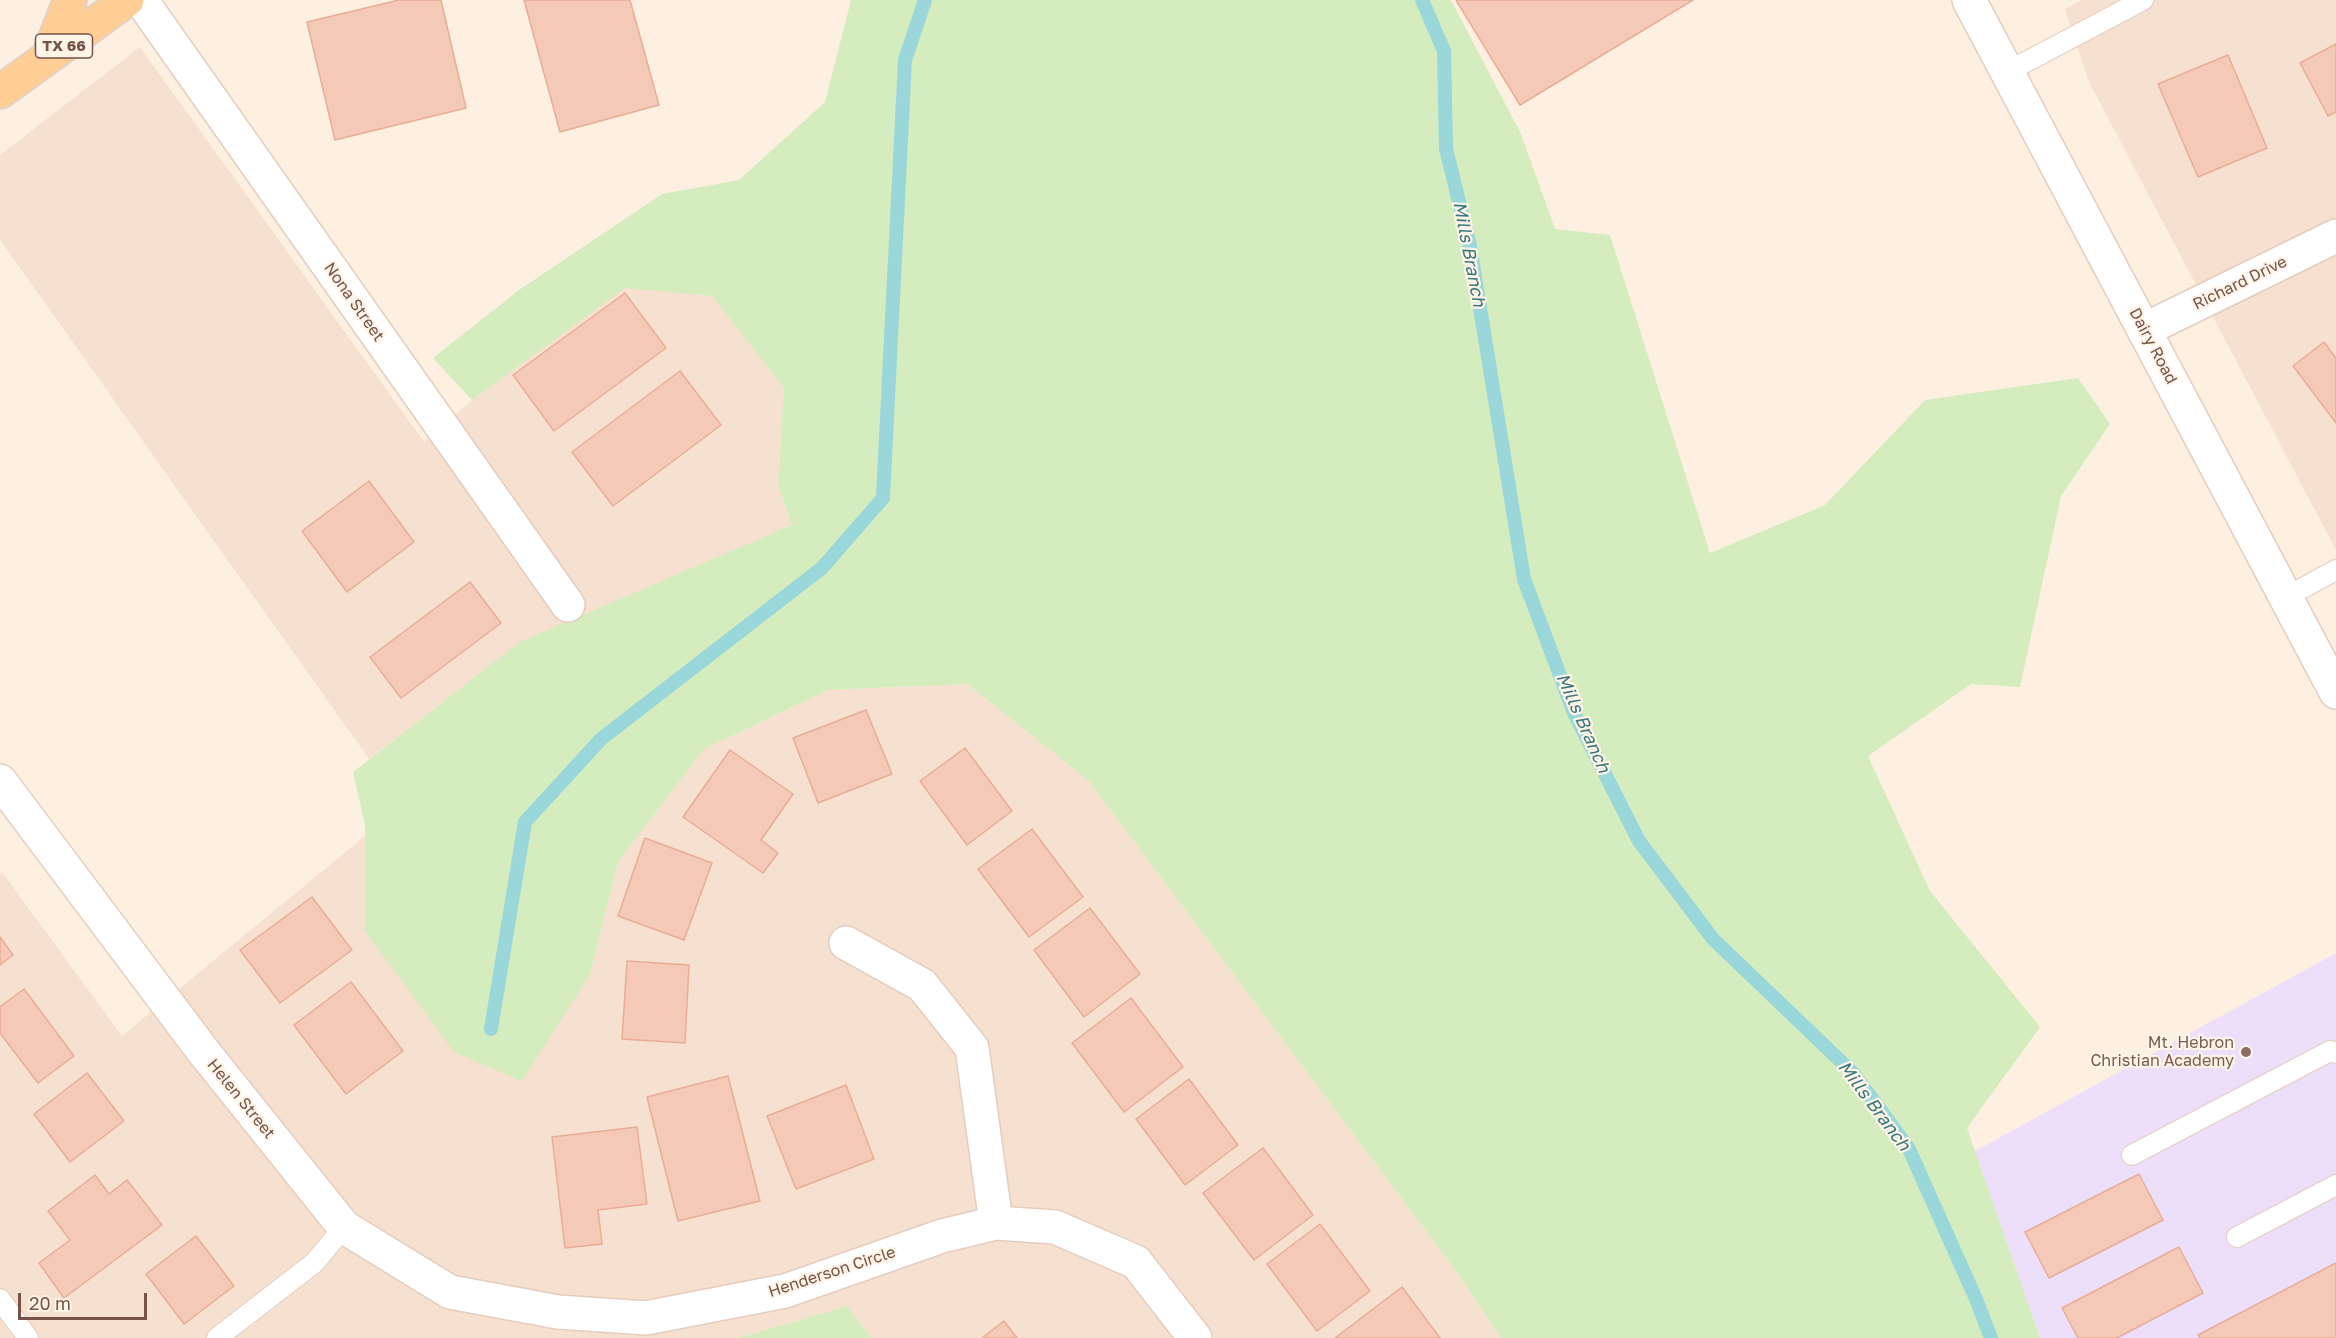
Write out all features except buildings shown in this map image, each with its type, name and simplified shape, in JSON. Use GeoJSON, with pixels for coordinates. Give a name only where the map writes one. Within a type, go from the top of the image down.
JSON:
{"type":"FeatureCollection","features":[{"type":"Feature","properties":{"kind":"main road"},"geometry":{"type":"LineString","coordinates":[[48,57],[70,0]]}},
{"type":"Feature","properties":{"kind":"main road","name":"TX 66"},"geometry":{"type":"LineString","coordinates":[[0,92],[127,0]]}},
{"type":"Feature","properties":{"kind":"street","name":"Nona Street"},"geometry":{"type":"LineString","coordinates":[[141,0],[568,605]]}},
{"type":"Feature","properties":{"kind":"street","name":"Dairy Road"},"geometry":{"type":"LineString","coordinates":[[1969,0],[2336,692]]}},
{"type":"Feature","properties":{"kind":"street","name":"Richard Drive"},"geometry":{"type":"LineString","coordinates":[[2144,330],[2336,236]]}},
{"type":"Feature","properties":{"kind":"street","name":"Helen Street"},"geometry":{"type":"LineString","coordinates":[[0,781],[203,1051],[344,1227],[450,1292],[554,1325]]}},
{"type":"Feature","properties":{"kind":"street"},"geometry":{"type":"LineString","coordinates":[[846,943],[922,985],[972,1048],[996,1223]]}},
{"type":"Feature","properties":{"kind":"street","name":"Henderson Circle"},"geometry":{"type":"LineString","coordinates":[[554,1325],[646,1318],[773,1293],[942,1236],[996,1223],[1055,1227],[1136,1262],[1195,1338]]}},
{"type":"Feature","properties":{"kind":"lane"},"geometry":{"type":"LineString","coordinates":[[2007,72],[2143,0]]}},
{"type":"Feature","properties":{"kind":"lane"},"geometry":{"type":"LineString","coordinates":[[2286,597],[2336,570]]}},
{"type":"Feature","properties":{"kind":"lane"},"geometry":{"type":"LineString","coordinates":[[2132,1155],[2330,1051],[2336,1053]]}},
{"type":"Feature","properties":{"kind":"lane"},"geometry":{"type":"LineString","coordinates":[[2237,1237],[2336,1185]]}},
{"type":"Feature","properties":{"kind":"lane"},"geometry":{"type":"LineString","coordinates":[[216,1338],[314,1263],[344,1227]]}},
{"type":"Feature","properties":{"kind":"lane"},"geometry":{"type":"LineString","coordinates":[[0,1299],[28,1338]]}},
{"type":"Feature","properties":{"kind":"shaded area"},"geometry":{"type":"Polygon","coordinates":[[[2082,0],[2336,0],[2336,550],[2089,82],[2065,9],[2082,0]]]}},
{"type":"Feature","properties":{"kind":"shaded area"},"geometry":{"type":"Polygon","coordinates":[[[140,47],[424,442],[472,400],[625,287],[712,296],[784,388],[778,486],[792,525],[521,642],[369,759],[0,240],[0,155],[140,47]]]}},
{"type":"Feature","properties":{"kind":"shaded area"},"geometry":{"type":"Polygon","coordinates":[[[967,684],[1088,780],[1456,1271],[1501,1338],[871,1338],[847,1306],[738,1338],[0,1338],[0,874],[2,872],[122,1036],[365,836],[365,932],[590,974],[618,862],[704,749],[828,690],[967,684]]]}},
{"type":"Feature","properties":{"kind":"shaded area","name":"Mt. Hebron Christian Academy"},"geometry":{"type":"Polygon","coordinates":[[[2336,953],[2336,1338],[2040,1338],[1975,1151],[2336,953]]]}},
{"type":"Feature","properties":{"kind":"green space"},"geometry":{"type":"Polygon","coordinates":[[[851,0],[1451,0],[1521,134],[1555,229],[1610,235],[1710,553],[1825,505],[1925,400],[2078,378],[2110,424],[2061,496],[2020,687],[1971,684],[1868,756],[1930,891],[2040,1027],[1967,1128],[2040,1338],[1501,1338],[1456,1271],[1088,780],[967,684],[828,690],[704,749],[618,862],[590,974],[522,1081],[454,1052],[365,931],[365,825],[353,772],[520,642],[792,525],[778,486],[784,388],[712,296],[625,288],[472,400],[433,358],[519,290],[662,194],[739,180],[825,102],[851,0]]]}},
{"type":"Feature","properties":{"kind":"green space"},"geometry":{"type":"Polygon","coordinates":[[[847,1306],[871,1338],[738,1338],[847,1306]]]}},
{"type":"Feature","properties":{"kind":"waterway"},"geometry":{"type":"LineString","coordinates":[[491,1029],[525,822],[601,739],[822,568],[883,498],[905,60],[925,0]]}},
{"type":"Feature","properties":{"kind":"waterway","name":"Mills Branch"},"geometry":{"type":"LineString","coordinates":[[1422,0],[1444,51],[1446,149],[1470,246],[1524,579],[1574,713],[1639,841],[1713,939],[1853,1073],[1909,1149],[1991,1338]]}},
{"type":"Feature","properties":{"kind":"place","name":"Mt. Hebron Christian Academy"},"geometry":{"type":"Point","coordinates":[2246,1052]}}]}
